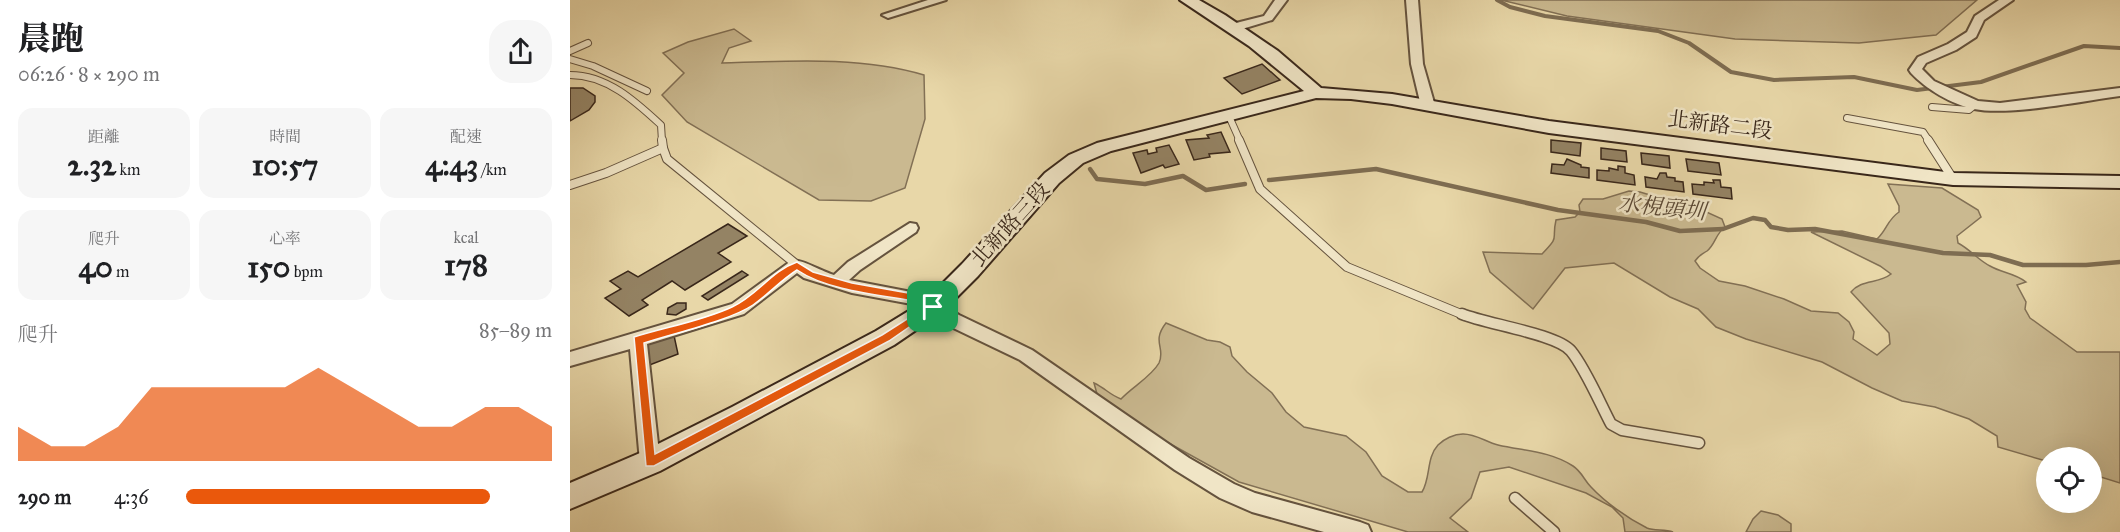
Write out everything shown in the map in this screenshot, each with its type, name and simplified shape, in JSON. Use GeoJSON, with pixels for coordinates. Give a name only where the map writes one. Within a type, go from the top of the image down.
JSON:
{"type":"FeatureCollection","features":[{"type":"Feature","properties":{"kind":"main road"},"geometry":{"type":"LineString","coordinates":[[1188,0],[1232,28],[1306,82],[1316,93]]}},
{"type":"Feature","properties":{"kind":"main road","name":"北新路二段"},"geometry":{"type":"LineString","coordinates":[[1316,93],[1351,94],[1549,128],[1953,179],[2120,182]]}},
{"type":"Feature","properties":{"kind":"main road","name":"北新路三段"},"geometry":{"type":"LineString","coordinates":[[570,496],[650,462],[885,338],[933,307],[970,270],[1052,178],[1076,159],[1104,147],[1316,93]]}},
{"type":"Feature","properties":{"kind":"street"},"geometry":{"type":"LineString","coordinates":[[888,15],[940,0]]}},
{"type":"Feature","properties":{"kind":"street"},"geometry":{"type":"LineString","coordinates":[[1232,28],[1268,18],[1281,0]]}},
{"type":"Feature","properties":{"kind":"street"},"geometry":{"type":"LineString","coordinates":[[1412,0],[1417,64],[1428,106]]}},
{"type":"Feature","properties":{"kind":"street"},"geometry":{"type":"LineString","coordinates":[[2007,0],[1979,18],[1972,34],[1952,47],[1922,60],[1915,70],[1929,84],[1942,92],[1975,105],[2000,107],[2120,92]]}},
{"type":"Feature","properties":{"kind":"street"},"geometry":{"type":"LineString","coordinates":[[837,282],[854,266],[910,228]]}},
{"type":"Feature","properties":{"kind":"street"},"geometry":{"type":"LineString","coordinates":[[570,359],[735,310],[751,302],[775,279],[797,265],[810,274],[867,290],[921,298],[953,320],[1026,355],[1182,464],[1227,491],[1252,502],[1360,532]]}},
{"type":"Feature","properties":{"kind":"street"},"geometry":{"type":"LineString","coordinates":[[638,340],[650,462]]}},
{"type":"Feature","properties":{"kind":"lane"},"geometry":{"type":"LineString","coordinates":[[570,51],[588,43]]}},
{"type":"Feature","properties":{"kind":"lane"},"geometry":{"type":"LineString","coordinates":[[570,59],[593,66],[646,91]]}},
{"type":"Feature","properties":{"kind":"lane"},"geometry":{"type":"LineString","coordinates":[[570,75],[590,76],[633,99],[661,124],[663,148],[667,159],[797,265]]}},
{"type":"Feature","properties":{"kind":"lane"},"geometry":{"type":"LineString","coordinates":[[1932,107],[1969,110],[1975,105]]}},
{"type":"Feature","properties":{"kind":"lane"},"geometry":{"type":"LineString","coordinates":[[1228,114],[1260,189],[1347,267],[1479,321],[1546,337],[1570,349],[1611,424],[1622,430],[1699,443]]}},
{"type":"Feature","properties":{"kind":"lane"},"geometry":{"type":"LineString","coordinates":[[1847,118],[1923,132],[1953,179]]}},
{"type":"Feature","properties":{"kind":"lane"},"geometry":{"type":"LineString","coordinates":[[570,185],[606,173],[663,148]]}},
{"type":"Feature","properties":{"kind":"lane"},"geometry":{"type":"LineString","coordinates":[[1515,498],[1554,532]]}},
{"type":"Feature","properties":{"kind":"shaded area"},"geometry":{"type":"Polygon","coordinates":[[[1501,0],[1977,0],[1936,35],[1859,43],[1735,39],[1567,16],[1501,0]]]}},
{"type":"Feature","properties":{"kind":"shaded area"},"geometry":{"type":"Polygon","coordinates":[[[734,29],[751,41],[729,48],[722,63],[850,62],[924,75],[925,119],[905,188],[871,201],[819,200],[687,122],[662,95],[684,73],[663,53],[688,42],[734,29]]]}},
{"type":"Feature","properties":{"kind":"shaded area"},"geometry":{"type":"Polygon","coordinates":[[[1888,184],[1942,188],[1978,210],[1981,217],[1957,236],[1958,243],[1986,264],[2026,282],[2017,285],[2026,302],[2025,309],[2030,318],[2077,352],[2120,352],[2120,483],[2102,477],[2102,447],[2036,447],[2036,458],[1998,447],[1997,436],[1969,419],[1935,407],[1902,401],[1822,362],[1746,339],[1716,327],[1698,309],[1670,297],[1614,263],[1565,268],[1533,309],[1490,272],[1483,252],[1542,254],[1552,243],[1556,220],[1575,217],[1580,212],[1579,205],[1583,199],[1603,199],[1629,191],[1680,200],[1722,219],[1725,227],[1710,248],[1695,261],[1700,268],[1719,281],[1745,286],[1811,311],[1838,313],[1849,322],[1854,332],[1853,339],[1877,355],[1890,344],[1889,333],[1851,292],[1860,285],[1891,274],[1880,266],[1811,232],[1842,231],[1877,239],[1899,212],[1899,206],[1888,184]]]}},
{"type":"Feature","properties":{"kind":"shaded area"},"geometry":{"type":"Polygon","coordinates":[[[1166,323],[1230,347],[1232,356],[1272,393],[1286,412],[1304,427],[1346,436],[1366,452],[1382,476],[1408,492],[1422,492],[1434,450],[1438,445],[1453,436],[1468,434],[1498,445],[1546,454],[1564,461],[1576,468],[1597,493],[1624,515],[1647,528],[1673,532],[1625,532],[1623,518],[1612,507],[1586,493],[1509,467],[1480,472],[1471,498],[1450,518],[1468,532],[1408,532],[1239,482],[1138,426],[1097,394],[1094,383],[1121,399],[1151,373],[1161,358],[1159,340],[1166,323]]]}},
{"type":"Feature","properties":{"kind":"shaded area"},"geometry":{"type":"Polygon","coordinates":[[[1761,511],[1778,515],[1791,524],[1791,532],[1746,532],[1753,519],[1761,511]]]}},
{"type":"Feature","properties":{"kind":"building"},"geometry":{"type":"Polygon","coordinates":[[[1262,64],[1280,80],[1242,94],[1224,78],[1262,64]]]}},
{"type":"Feature","properties":{"kind":"building"},"geometry":{"type":"Polygon","coordinates":[[[570,88],[583,88],[595,96],[595,102],[589,110],[570,121],[570,88]]]}},
{"type":"Feature","properties":{"kind":"building"},"geometry":{"type":"Polygon","coordinates":[[[1221,132],[1230,152],[1209,154],[1210,157],[1194,160],[1186,140],[1209,138],[1207,135],[1221,132]]]}},
{"type":"Feature","properties":{"kind":"building"},"geometry":{"type":"Polygon","coordinates":[[[1551,140],[1581,143],[1580,156],[1551,152],[1551,140]]]}},
{"type":"Feature","properties":{"kind":"building"},"geometry":{"type":"Polygon","coordinates":[[[1169,145],[1179,164],[1165,168],[1163,165],[1141,173],[1133,153],[1147,150],[1148,154],[1157,152],[1156,148],[1169,145]]]}},
{"type":"Feature","properties":{"kind":"building"},"geometry":{"type":"Polygon","coordinates":[[[1601,148],[1626,151],[1627,162],[1601,159],[1601,148]]]}},
{"type":"Feature","properties":{"kind":"building"},"geometry":{"type":"Polygon","coordinates":[[[1641,153],[1669,156],[1670,168],[1642,164],[1641,153]]]}},
{"type":"Feature","properties":{"kind":"building"},"geometry":{"type":"Polygon","coordinates":[[[1567,159],[1581,167],[1589,168],[1589,178],[1551,173],[1552,164],[1564,165],[1567,159]]]}},
{"type":"Feature","properties":{"kind":"building"},"geometry":{"type":"Polygon","coordinates":[[[1686,159],[1719,163],[1721,175],[1688,171],[1686,159]]]}},
{"type":"Feature","properties":{"kind":"building"},"geometry":{"type":"Polygon","coordinates":[[[1618,166],[1625,167],[1625,173],[1634,175],[1635,185],[1597,180],[1597,170],[1609,171],[1609,168],[1618,170],[1618,166]]]}},
{"type":"Feature","properties":{"kind":"building"},"geometry":{"type":"Polygon","coordinates":[[[1660,173],[1666,173],[1667,177],[1683,182],[1684,192],[1646,187],[1645,177],[1657,179],[1660,173]]]}},
{"type":"Feature","properties":{"kind":"building"},"geometry":{"type":"Polygon","coordinates":[[[1713,180],[1720,180],[1721,187],[1731,188],[1732,199],[1693,194],[1692,184],[1704,185],[1704,182],[1714,183],[1713,180]]]}},
{"type":"Feature","properties":{"kind":"building"},"geometry":{"type":"Polygon","coordinates":[[[728,224],[747,236],[718,253],[731,262],[685,290],[672,281],[642,300],[648,305],[629,316],[605,298],[621,289],[610,281],[628,271],[638,277],[728,224]]]}},
{"type":"Feature","properties":{"kind":"building"},"geometry":{"type":"Polygon","coordinates":[[[742,271],[748,275],[708,300],[702,296],[742,271]]]}},
{"type":"Feature","properties":{"kind":"building"},"geometry":{"type":"Polygon","coordinates":[[[677,303],[686,303],[686,309],[676,315],[667,314],[668,308],[677,303]]]}},
{"type":"Feature","properties":{"kind":"building"},"geometry":{"type":"Polygon","coordinates":[[[673,331],[678,354],[647,366],[643,342],[673,331]]]}},
{"type":"Feature","properties":{"kind":"waterway"},"geometry":{"type":"LineString","coordinates":[[1497,0],[1510,7],[1545,16],[1658,31],[1689,43],[1731,72],[1774,80],[1854,77],[1917,90],[1981,82],[2084,46],[2120,48]]}},
{"type":"Feature","properties":{"kind":"waterway","name":"水梘頭圳"},"geometry":{"type":"LineString","coordinates":[[1090,169],[1097,179],[1145,184],[1183,176],[1206,190],[1245,184]]}},
{"type":"Feature","properties":{"kind":"waterway","name":"水梘頭圳"},"geometry":{"type":"LineString","coordinates":[[1269,180],[1376,169],[1558,210],[1646,222],[1680,231],[1723,229],[1753,218],[1765,220],[1771,227],[1788,230],[1815,229],[1943,253],[1990,255],[2023,265],[2086,265],[2120,262]]}},
{"type":"Feature","properties":{"kind":"route"},"geometry":{"type":"LineString","coordinates":[[797,265],[810,274],[867,290],[921,298],[933,307],[885,338],[650,462],[638,340],[735,310],[751,302],[775,279],[797,265]]}}]}
